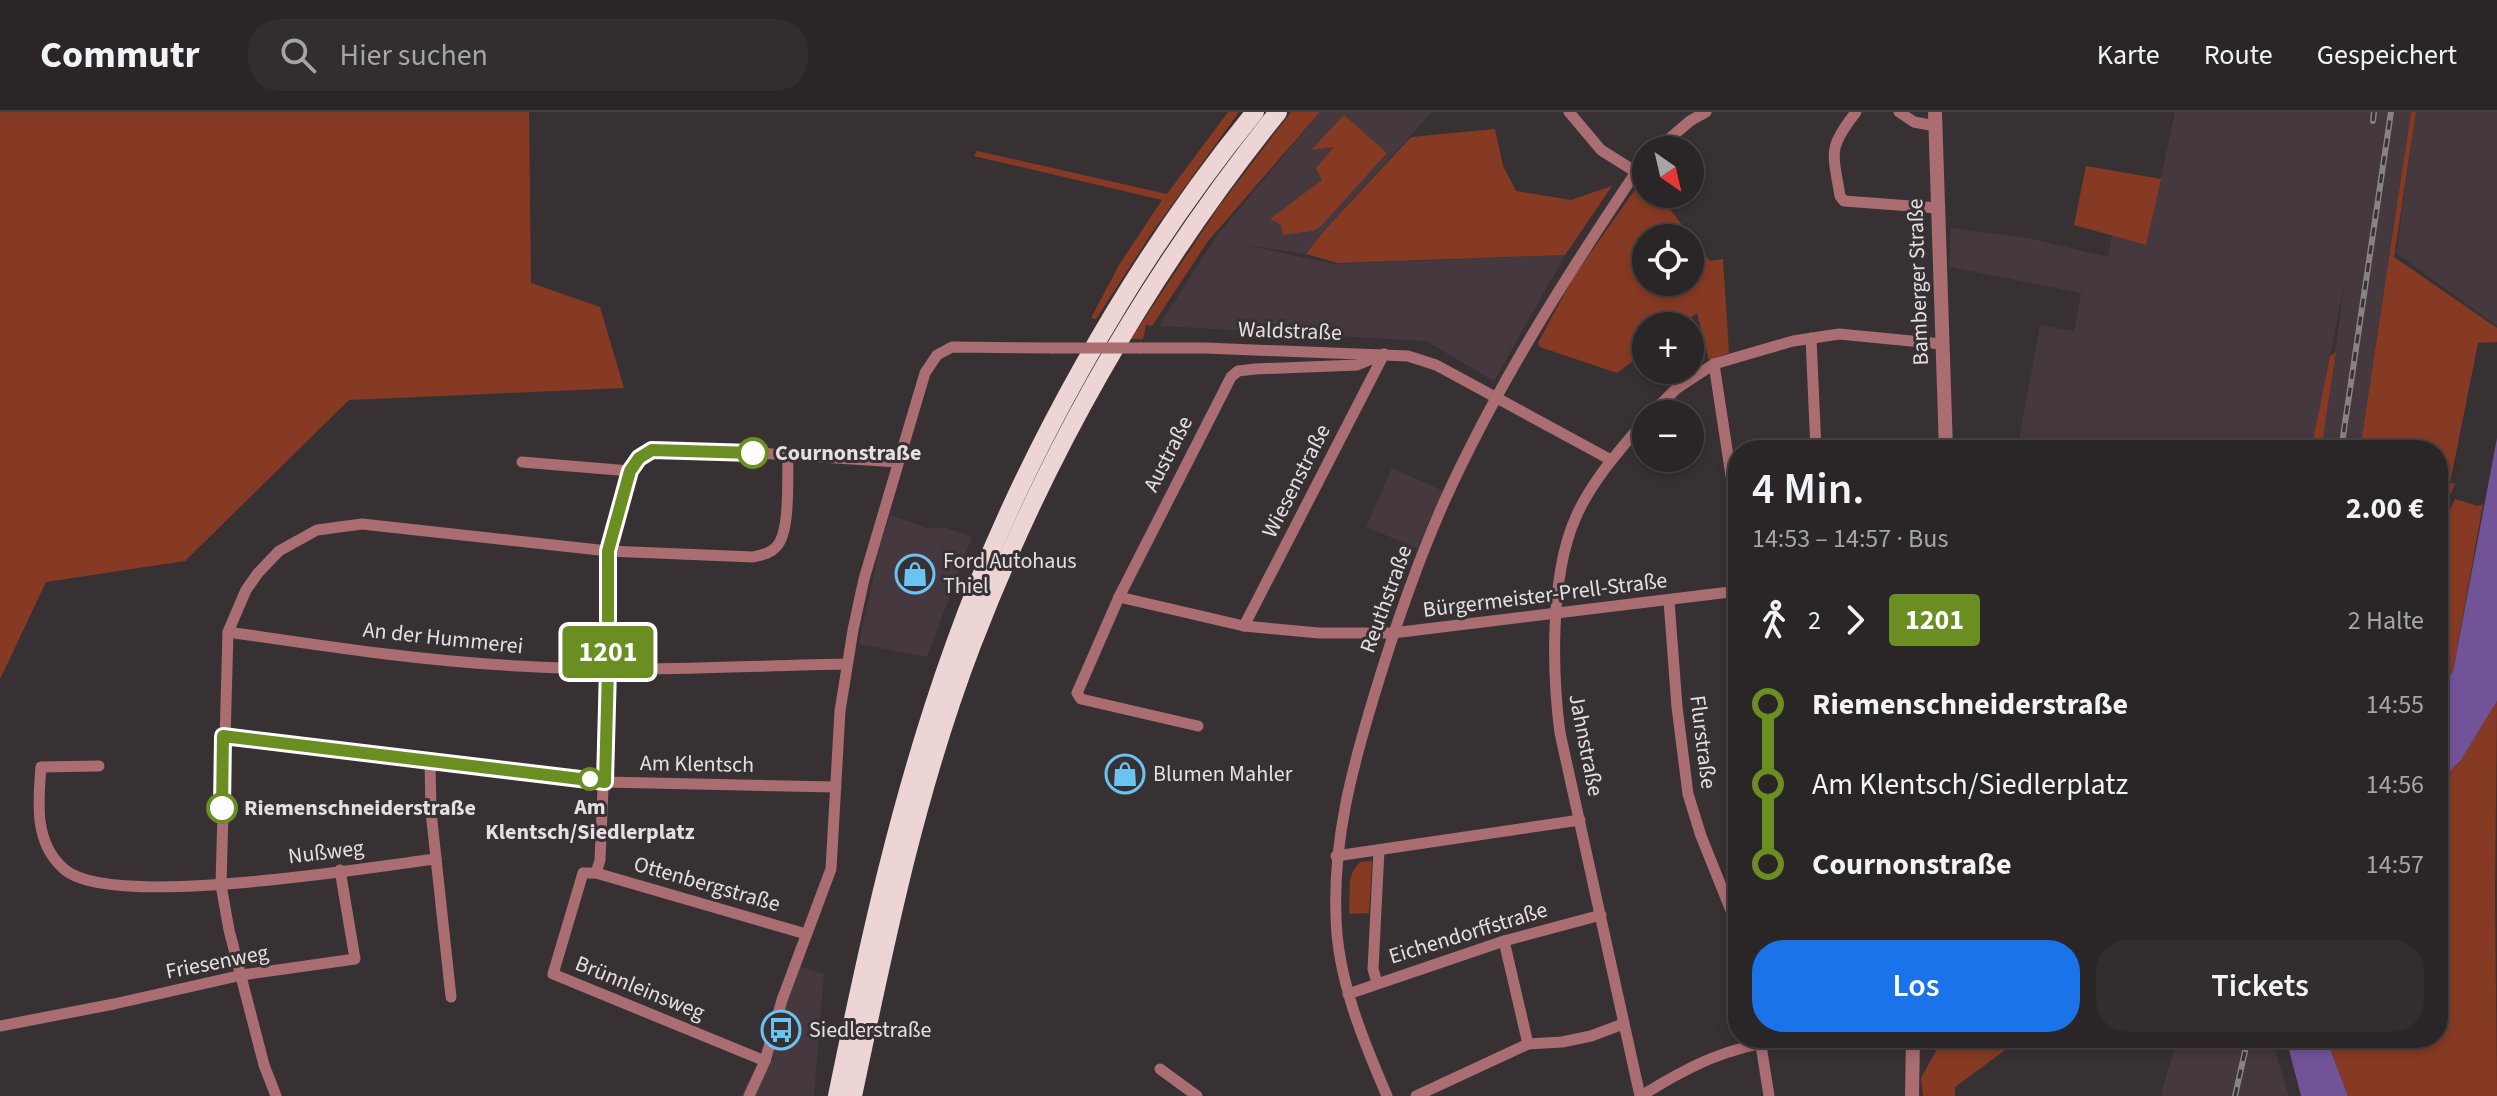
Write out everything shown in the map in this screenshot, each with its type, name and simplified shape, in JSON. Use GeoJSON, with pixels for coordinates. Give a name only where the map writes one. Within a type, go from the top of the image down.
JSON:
{"type":"FeatureCollection","features":[{"type":"Feature","properties":{"kind":"highway"},"geometry":{"type":"LineString","coordinates":[[837,1096],[883,880],[908,787],[954,644],[985,568],[1051,428],[1099,339],[1164,237],[1255,112]]}},
{"type":"Feature","properties":{"kind":"highway"},"geometry":{"type":"LineString","coordinates":[[853,1096],[884,949],[925,791],[971,647],[1003,568],[1073,421],[1113,348],[1181,241],[1278,112]]}},
{"type":"Feature","properties":{"kind":"street"},"geometry":{"type":"LineString","coordinates":[[1569,112],[1601,150],[1632,169]]}},
{"type":"Feature","properties":{"kind":"street"},"geometry":{"type":"LineString","coordinates":[[1672,136],[1706,112]]}},
{"type":"Feature","properties":{"kind":"street"},"geometry":{"type":"LineString","coordinates":[[1856,112],[1839,133],[1833,151],[1840,196],[1844,201],[1938,208]]}},
{"type":"Feature","properties":{"kind":"street"},"geometry":{"type":"LineString","coordinates":[[1899,112],[1914,122],[1935,119]]}},
{"type":"Feature","properties":{"kind":"street","name":"Bamberger Straße"},"geometry":{"type":"LineString","coordinates":[[1935,119],[1946,440]]}},
{"type":"Feature","properties":{"kind":"street","name":"Reuthstraße"},"geometry":{"type":"LineString","coordinates":[[1387,1096],[1348,994],[1335,919],[1336,856],[1345,800],[1393,633],[1444,502],[1496,397],[1567,274],[1632,178]]}},
{"type":"Feature","properties":{"kind":"street"},"geometry":{"type":"LineString","coordinates":[[1665,400],[1714,364],[1793,341],[1839,334],[1942,344]]}},
{"type":"Feature","properties":{"kind":"street"},"geometry":{"type":"LineString","coordinates":[[1811,338],[1816,440]]}},
{"type":"Feature","properties":{"kind":"street","name":"Waldstraße"},"geometry":{"type":"LineString","coordinates":[[898,462],[932,359],[942,351],[964,345],[1384,354],[1425,360],[1611,460]]}},
{"type":"Feature","properties":{"kind":"street","name":"Austraße"},"geometry":{"type":"LineString","coordinates":[[1198,726],[1081,699],[1077,693],[1119,597],[1231,377],[1238,371],[1255,369],[1357,365],[1384,354]]}},
{"type":"Feature","properties":{"kind":"street","name":"Wiesenstraße"},"geometry":{"type":"LineString","coordinates":[[1244,626],[1384,354]]}},
{"type":"Feature","properties":{"kind":"street"},"geometry":{"type":"LineString","coordinates":[[1714,364],[1728,456]]}},
{"type":"Feature","properties":{"kind":"street","name":"Jahnstraße"},"geometry":{"type":"LineString","coordinates":[[1632,435],[1589,492],[1566,545],[1557,615],[1555,691],[1560,733],[1640,1096]]}},
{"type":"Feature","properties":{"kind":"street"},"geometry":{"type":"LineString","coordinates":[[596,873],[600,860],[605,782],[608,551],[630,471],[645,453],[663,449],[898,462],[864,579],[847,664],[837,737],[831,869],[782,1000],[765,1061],[749,1096]]}},
{"type":"Feature","properties":{"kind":"street"},"geometry":{"type":"LineString","coordinates":[[276,1096],[264,1065],[229,930],[221,885],[228,632],[246,590],[268,560],[317,530],[362,524],[608,551],[753,557],[776,548],[784,534],[788,455]]}},
{"type":"Feature","properties":{"kind":"street"},"geometry":{"type":"LineString","coordinates":[[522,462],[630,471]]}},
{"type":"Feature","properties":{"kind":"street","name":"Bürgermeister-Prell-Straße"},"geometry":{"type":"LineString","coordinates":[[1119,597],[1244,626],[1319,633],[1393,633],[1728,592]]}},
{"type":"Feature","properties":{"kind":"street","name":"Flurstraße"},"geometry":{"type":"LineString","coordinates":[[1669,601],[1677,707],[1688,794],[1728,903]]}},
{"type":"Feature","properties":{"kind":"street","name":"An der Hummerei"},"geometry":{"type":"LineString","coordinates":[[228,632],[414,657],[518,666],[608,668],[847,664]]}},
{"type":"Feature","properties":{"kind":"street","name":"Am Klentsch"},"geometry":{"type":"LineString","coordinates":[[223,736],[605,782],[836,787]]}},
{"type":"Feature","properties":{"kind":"street"},"geometry":{"type":"LineString","coordinates":[[430,761],[436,859],[451,997]]}},
{"type":"Feature","properties":{"kind":"street","name":"Nußweg"},"geometry":{"type":"LineString","coordinates":[[99,766],[41,767],[41,831],[47,846],[65,870],[83,879],[127,888],[221,885],[436,859]]}},
{"type":"Feature","properties":{"kind":"street"},"geometry":{"type":"LineString","coordinates":[[1336,856],[1580,820]]}},
{"type":"Feature","properties":{"kind":"street"},"geometry":{"type":"LineString","coordinates":[[1377,983],[1373,969],[1379,850]]}},
{"type":"Feature","properties":{"kind":"street","name":"Friesenweg"},"geometry":{"type":"LineString","coordinates":[[0,1026],[242,975],[355,959],[340,870]]}},
{"type":"Feature","properties":{"kind":"street","name":"Ottenbergstraße"},"geometry":{"type":"LineString","coordinates":[[583,873],[596,873],[806,934]]}},
{"type":"Feature","properties":{"kind":"street","name":"Brünnleinsweg"},"geometry":{"type":"LineString","coordinates":[[583,873],[553,974],[765,1061]]}},
{"type":"Feature","properties":{"kind":"street","name":"Eichendorffstraße"},"geometry":{"type":"LineString","coordinates":[[1348,994],[1504,941],[1601,915]]}},
{"type":"Feature","properties":{"kind":"street"},"geometry":{"type":"LineString","coordinates":[[1504,941],[1528,1044]]}},
{"type":"Feature","properties":{"kind":"street"},"geometry":{"type":"LineString","coordinates":[[1416,1096],[1528,1044],[1591,1036],[1623,1024]]}},
{"type":"Feature","properties":{"kind":"street"},"geometry":{"type":"LineString","coordinates":[[1640,1096],[1714,1055],[1735,1048]]}},
{"type":"Feature","properties":{"kind":"street"},"geometry":{"type":"LineString","coordinates":[[1761,1048],[1769,1096]]}},
{"type":"Feature","properties":{"kind":"street"},"geometry":{"type":"LineString","coordinates":[[1912,1096],[1913,1048]]}},
{"type":"Feature","properties":{"kind":"street"},"geometry":{"type":"LineString","coordinates":[[1160,1069],[1197,1096]]}},
{"type":"Feature","properties":{"kind":"shaded area"},"geometry":{"type":"Polygon","coordinates":[[[0,112],[529,112],[531,283],[600,307],[624,388],[349,400],[185,561],[46,582],[0,679],[0,112]]]}},
{"type":"Feature","properties":{"kind":"shaded area"},"geometry":{"type":"Polygon","coordinates":[[[1228,112],[1239,112],[1153,231],[1096,319],[1091,318],[1119,265],[1162,200],[974,156],[977,151],[1167,194],[1228,112]]]}},
{"type":"Feature","properties":{"kind":"shaded area"},"geometry":{"type":"Polygon","coordinates":[[[1291,112],[1320,112],[1208,241],[1152,326],[1146,325],[1143,339],[1131,339],[1218,208],[1291,112]]]}},
{"type":"Feature","properties":{"kind":"shaded area"},"geometry":{"type":"Polygon","coordinates":[[[1320,112],[1432,112],[1306,254],[1245,245],[1334,264],[1565,255],[1494,381],[1426,341],[1159,326],[1215,238],[1320,112]]]}},
{"type":"Feature","properties":{"kind":"shaded area"},"geometry":{"type":"Polygon","coordinates":[[[2175,112],[2411,112],[2362,440],[2322,440],[2345,281],[2313,440],[2021,440],[2040,325],[2074,331],[2081,293],[1949,267],[1951,228],[2029,238],[2108,257],[2112,236],[2146,245],[2175,112]]]}},
{"type":"Feature","properties":{"kind":"shaded area"},"geometry":{"type":"Polygon","coordinates":[[[2411,112],[2416,112],[2394,257],[2497,328],[2497,342],[2478,343],[2450,483],[2455,484],[2448,500],[2448,440],[2362,440],[2411,112]]]}},
{"type":"Feature","properties":{"kind":"shaded area"},"geometry":{"type":"Polygon","coordinates":[[[2416,112],[2497,112],[2497,326],[2396,253],[2416,112]]]}},
{"type":"Feature","properties":{"kind":"shaded area"},"geometry":{"type":"Polygon","coordinates":[[[1344,115],[1387,153],[1321,226],[1313,231],[1283,235],[1281,225],[1270,219],[1322,180],[1316,168],[1334,147],[1311,150],[1344,115]]]}},
{"type":"Feature","properties":{"kind":"shaded area"},"geometry":{"type":"Polygon","coordinates":[[[1495,129],[1503,166],[1516,191],[1571,200],[1612,186],[1565,255],[1338,263],[1306,254],[1411,137],[1495,129]]]}},
{"type":"Feature","properties":{"kind":"shaded area"},"geometry":{"type":"Polygon","coordinates":[[[2086,166],[2161,179],[2146,245],[2074,225],[2086,166]]]}},
{"type":"Feature","properties":{"kind":"shaded area"},"geometry":{"type":"Polygon","coordinates":[[[1632,194],[1632,208],[1669,208],[1681,224],[1632,224],[1632,296],[1704,296],[1704,253],[1710,261],[1723,259],[1729,353],[1709,360],[1704,340],[1704,312],[1632,312],[1632,362],[1617,373],[1540,347],[1538,343],[1574,276],[1632,194]]]}},
{"type":"Feature","properties":{"kind":"shaded area"},"geometry":{"type":"Polygon","coordinates":[[[2336,352],[2323,440],[2313,440],[2330,356],[2336,352]]]}},
{"type":"Feature","properties":{"kind":"shaded area"},"geometry":{"type":"Polygon","coordinates":[[[2497,438],[2497,701],[2461,760],[2448,773],[2448,680],[2453,671],[2497,438]]]}},
{"type":"Feature","properties":{"kind":"shaded area"},"geometry":{"type":"Polygon","coordinates":[[[1392,468],[1443,491],[1417,548],[1366,527],[1392,468]]]}},
{"type":"Feature","properties":{"kind":"shaded area"},"geometry":{"type":"Polygon","coordinates":[[[2455,499],[2478,506],[2483,504],[2453,671],[2448,680],[2448,513],[2455,499]]]}},
{"type":"Feature","properties":{"kind":"shaded area"},"geometry":{"type":"Polygon","coordinates":[[[890,515],[927,528],[947,528],[972,537],[927,657],[859,644],[880,546],[890,515]]]}},
{"type":"Feature","properties":{"kind":"shaded area"},"geometry":{"type":"Polygon","coordinates":[[[2497,701],[2497,1096],[2348,1096],[2330,1048],[2448,1048],[2448,773],[2461,760],[2497,701]]]}},
{"type":"Feature","properties":{"kind":"shaded area"},"geometry":{"type":"Polygon","coordinates":[[[1372,861],[1369,913],[1349,914],[1353,871],[1360,862],[1372,861]]]}},
{"type":"Feature","properties":{"kind":"shaded area"},"geometry":{"type":"Polygon","coordinates":[[[790,964],[824,974],[814,1096],[741,1096],[762,1055],[790,964]]]}},
{"type":"Feature","properties":{"kind":"shaded area"},"geometry":{"type":"Polygon","coordinates":[[[1938,1048],[2008,1048],[1955,1087],[1955,1096],[1923,1096],[1921,1078],[1938,1048]]]}},
{"type":"Feature","properties":{"kind":"shaded area"},"geometry":{"type":"Polygon","coordinates":[[[2175,1048],[2274,1048],[2289,1096],[2163,1096],[2161,1094],[2175,1048]]]}},
{"type":"Feature","properties":{"kind":"shaded area"},"geometry":{"type":"Polygon","coordinates":[[[2289,1048],[2330,1048],[2348,1096],[2301,1096],[2289,1048]]]}},
{"type":"Feature","properties":{"kind":"railway"},"geometry":{"type":"LineString","coordinates":[[2373,121],[2374,112]]}},
{"type":"Feature","properties":{"kind":"railway"},"geometry":{"type":"LineString","coordinates":[[2342,440],[2391,112]]}},
{"type":"Feature","properties":{"kind":"railway"},"geometry":{"type":"LineString","coordinates":[[2235,1096],[2246,1048]]}},
{"type":"Feature","properties":{"kind":"bus line","name":"1201"},"geometry":{"type":"LineString","coordinates":[[222,808],[223,736],[605,782],[608,551],[630,471],[639,458],[652,450],[753,453]]}},
{"type":"Feature","properties":{"kind":"place","name":"Cournonstraße"},"geometry":{"type":"Point","coordinates":[753,453]}},
{"type":"Feature","properties":{"kind":"place","name":"Ford Autohaus Thiel"},"geometry":{"type":"Point","coordinates":[915,574]}},
{"type":"Feature","properties":{"kind":"place","name":"Blumen Mahler"},"geometry":{"type":"Point","coordinates":[1125,774]}},
{"type":"Feature","properties":{"kind":"place","name":"Am Klentsch/Siedlerplatz"},"geometry":{"type":"Point","coordinates":[590,779]}},
{"type":"Feature","properties":{"kind":"place","name":"Riemenschneiderstraße"},"geometry":{"type":"Point","coordinates":[222,808]}},
{"type":"Feature","properties":{"kind":"place","name":"Siedlerstraße"},"geometry":{"type":"Point","coordinates":[781,1030]}}]}
